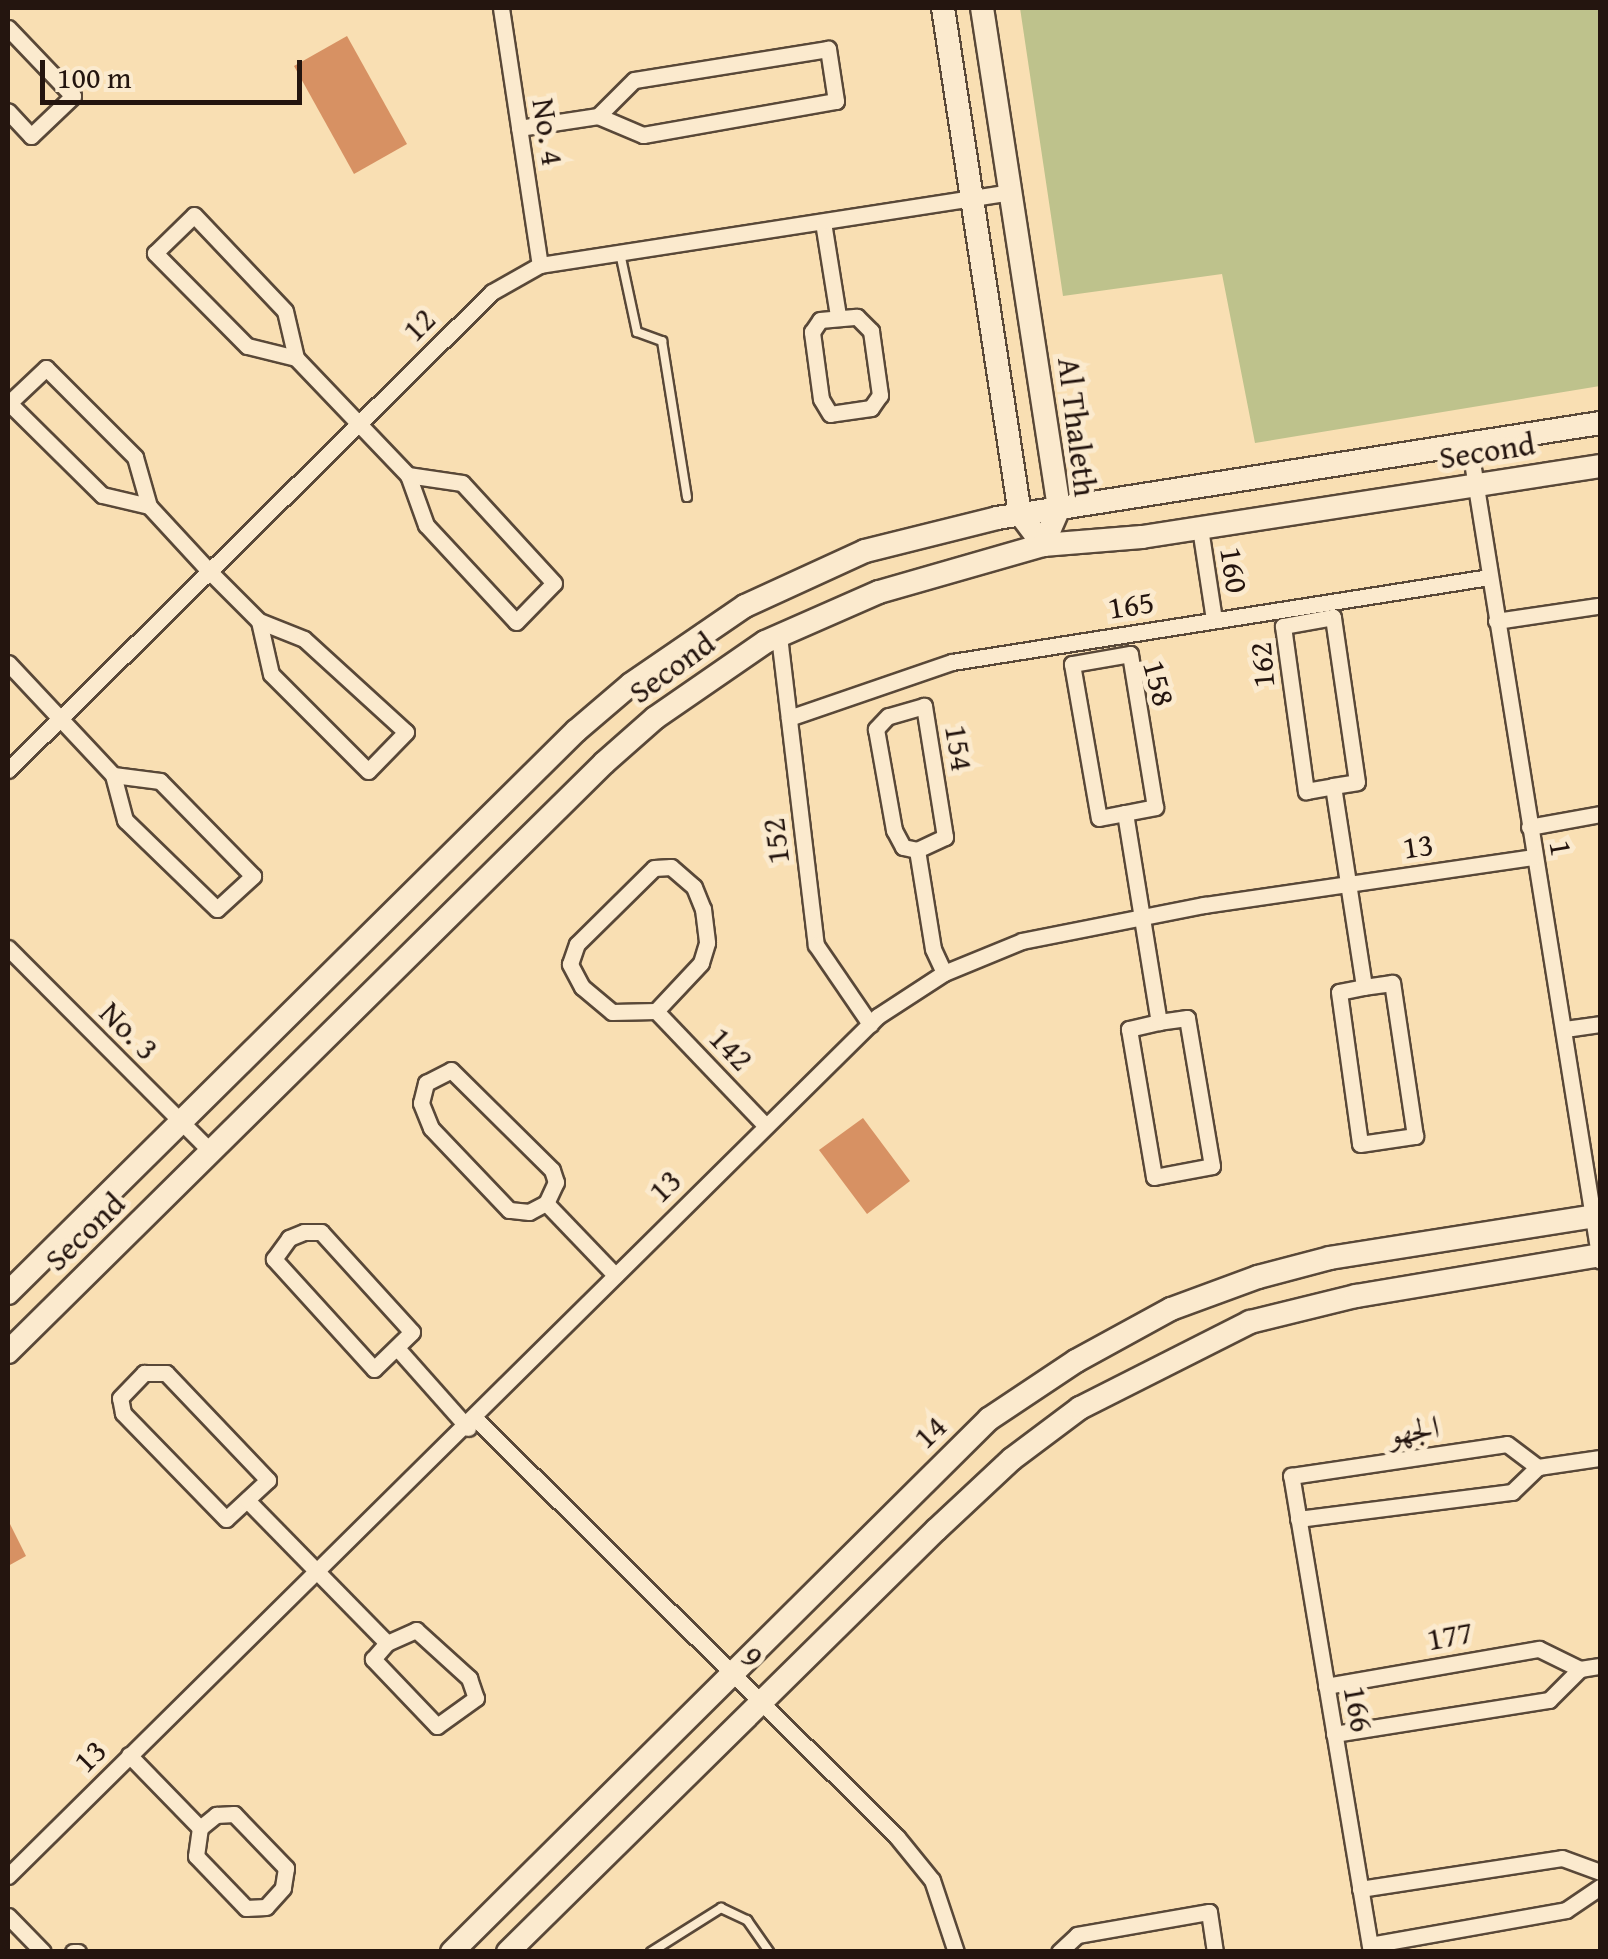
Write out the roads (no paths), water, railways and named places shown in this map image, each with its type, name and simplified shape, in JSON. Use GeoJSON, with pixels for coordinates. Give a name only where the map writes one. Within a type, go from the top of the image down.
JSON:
{"type":"FeatureCollection","features":[{"type":"Feature","properties":{"kind":"street","name":"No. 4"},"geometry":{"type":"LineString","coordinates":[[501,8],[540,265]]}},
{"type":"Feature","properties":{"kind":"street","name":"Al Thaleth"},"geometry":{"type":"LineString","coordinates":[[942,8],[1020,514],[1043,544],[1059,508],[982,8]]}},
{"type":"Feature","properties":{"kind":"street"},"geometry":{"type":"LineString","coordinates":[[8,28],[73,96],[31,136],[8,112]]}},
{"type":"Feature","properties":{"kind":"street"},"geometry":{"type":"LineString","coordinates":[[519,128],[598,116],[642,135],[836,101],[828,49],[634,80],[598,116]]}},
{"type":"Feature","properties":{"kind":"street","name":"12"},"geometry":{"type":"LineString","coordinates":[[8,770],[492,292],[540,265],[1010,192]]}},
{"type":"Feature","properties":{"kind":"street"},"geometry":{"type":"LineString","coordinates":[[296,358],[247,346],[155,253],[194,216],[285,312],[296,358],[408,475],[426,525],[516,622],[554,584],[462,483],[408,475]]}},
{"type":"Feature","properties":{"kind":"street"},"geometry":{"type":"LineString","coordinates":[[823,222],[838,316]]}},
{"type":"Feature","properties":{"kind":"street"},"geometry":{"type":"LineString","coordinates":[[838,316],[857,316],[869,326],[880,396],[871,408],[835,416],[821,399],[810,342],[816,322],[838,316]]}},
{"type":"Feature","properties":{"kind":"street"},"geometry":{"type":"LineString","coordinates":[[149,506],[102,495],[9,404],[46,368],[135,457],[149,506],[209,571],[259,621],[304,640],[406,732],[368,770],[271,674],[259,621]]}},
{"type":"Feature","properties":{"kind":"street","name":"Second"},"geometry":{"type":"LineString","coordinates":[[8,1293],[576,731],[672,654],[797,578],[894,543],[1020,514],[1600,422]]}},
{"type":"Feature","properties":{"kind":"street","name":"1"},"geometry":{"type":"LineString","coordinates":[[1469,444],[1534,857],[1597,1216],[1600,1257]]}},
{"type":"Feature","properties":{"kind":"street","name":"Second"},"geometry":{"type":"LineString","coordinates":[[8,1352],[604,763],[669,708],[779,636],[879,592],[1043,544],[1200,528],[1600,466]]}},
{"type":"Feature","properties":{"kind":"street","name":"160"},"geometry":{"type":"LineString","coordinates":[[1200,528],[1214,620]]}},
{"type":"Feature","properties":{"kind":"street","name":"165"},"geometry":{"type":"LineString","coordinates":[[788,718],[952,662],[1489,576]]}},
{"type":"Feature","properties":{"kind":"street"},"geometry":{"type":"LineString","coordinates":[[1496,620],[1600,603]]}},
{"type":"Feature","properties":{"kind":"street","name":"162"},"geometry":{"type":"LineString","coordinates":[[1333,618],[1357,782],[1332,786],[1306,791],[1283,626],[1333,618]]}},
{"type":"Feature","properties":{"kind":"street","name":"152"},"geometry":{"type":"LineString","coordinates":[[779,636],[816,944],[870,1024]]}},
{"type":"Feature","properties":{"kind":"street","name":"158"},"geometry":{"type":"LineString","coordinates":[[1130,654],[1155,806],[1125,813],[1099,818],[1072,664],[1130,654]]}},
{"type":"Feature","properties":{"kind":"street"},"geometry":{"type":"LineString","coordinates":[[8,664],[113,775],[125,820],[218,910],[254,876],[160,780],[113,775]]}},
{"type":"Feature","properties":{"kind":"street","name":"154"},"geometry":{"type":"LineString","coordinates":[[924,706],[945,837],[917,850],[903,847],[894,830],[876,729],[888,716],[924,706]]}},
{"type":"Feature","properties":{"kind":"street"},"geometry":{"type":"LineString","coordinates":[[1332,786],[1364,987]]}},
{"type":"Feature","properties":{"kind":"street"},"geometry":{"type":"LineString","coordinates":[[1125,813],[1160,1022]]}},
{"type":"Feature","properties":{"kind":"street"},"geometry":{"type":"LineString","coordinates":[[1529,826],[1600,814]]}},
{"type":"Feature","properties":{"kind":"street","name":"154"},"geometry":{"type":"LineString","coordinates":[[917,850],[933,949],[944,972]]}},
{"type":"Feature","properties":{"kind":"street","name":"13"},"geometry":{"type":"LineString","coordinates":[[8,1876],[472,1424],[615,1276],[870,1024],[944,972],[1022,941],[1347,884],[1534,857]]}},
{"type":"Feature","properties":{"kind":"street"},"geometry":{"type":"LineString","coordinates":[[672,867],[694,887],[708,944],[701,962],[656,1011],[612,1012],[582,987],[570,964],[578,944],[640,881],[654,868],[672,867]]}},
{"type":"Feature","properties":{"kind":"street","name":"No. 3"},"geometry":{"type":"LineString","coordinates":[[8,948],[212,1154]]}},
{"type":"Feature","properties":{"kind":"street"},"geometry":{"type":"LineString","coordinates":[[1392,982],[1414,1136],[1360,1144],[1339,992],[1364,987],[1392,982]]}},
{"type":"Feature","properties":{"kind":"street","name":"142"},"geometry":{"type":"LineString","coordinates":[[656,1011],[766,1126]]}},
{"type":"Feature","properties":{"kind":"street"},"geometry":{"type":"LineString","coordinates":[[1187,1018],[1212,1166],[1154,1177],[1129,1029],[1160,1022],[1187,1018]]}},
{"type":"Feature","properties":{"kind":"street"},"geometry":{"type":"LineString","coordinates":[[1565,1029],[1600,1024]]}},
{"type":"Feature","properties":{"kind":"street"},"geometry":{"type":"LineString","coordinates":[[451,1070],[469,1082],[552,1170],[556,1182],[546,1203],[528,1212],[509,1210],[431,1128],[421,1103],[426,1082],[451,1070]]}},
{"type":"Feature","properties":{"kind":"street"},"geometry":{"type":"LineString","coordinates":[[546,1203],[615,1276]]}},
{"type":"Feature","properties":{"kind":"street","name":"14"},"geometry":{"type":"LineString","coordinates":[[452,1952],[989,1419],[1172,1309],[1330,1258],[1597,1216]]}},
{"type":"Feature","properties":{"kind":"street"},"geometry":{"type":"LineString","coordinates":[[321,1232],[412,1332],[397,1348],[374,1369],[280,1270],[278,1249],[289,1238],[321,1232]]}},
{"type":"Feature","properties":{"kind":"street"},"geometry":{"type":"LineString","coordinates":[[508,1952],[1012,1458],[1080,1408],[1163,1362],[1250,1322],[1600,1257]]}},
{"type":"Feature","properties":{"kind":"street","name":"9"},"geometry":{"type":"LineString","coordinates":[[397,1348],[731,1674],[932,1880],[956,1952]]}},
{"type":"Feature","properties":{"kind":"street"},"geometry":{"type":"LineString","coordinates":[[144,1373],[166,1373],[268,1480],[248,1500],[226,1520],[122,1413],[120,1398],[144,1373]]}},
{"type":"Feature","properties":{"kind":"street","name":"الجهو"},"geometry":{"type":"LineString","coordinates":[[1291,1476],[1507,1444],[1538,1467]]}},
{"type":"Feature","properties":{"kind":"street"},"geometry":{"type":"LineString","coordinates":[[1298,1518],[1512,1492],[1538,1467],[1600,1458]]}},
{"type":"Feature","properties":{"kind":"street","name":"166"},"geometry":{"type":"LineString","coordinates":[[1291,1476],[1370,1948]]}},
{"type":"Feature","properties":{"kind":"street"},"geometry":{"type":"LineString","coordinates":[[248,1500],[387,1643]]}},
{"type":"Feature","properties":{"kind":"street"},"geometry":{"type":"LineString","coordinates":[[416,1630],[469,1678],[476,1698],[437,1726],[373,1659],[387,1643],[416,1630]]}},
{"type":"Feature","properties":{"kind":"street","name":"177"},"geometry":{"type":"LineString","coordinates":[[1326,1686],[1539,1649],[1580,1669]]}},
{"type":"Feature","properties":{"kind":"street"},"geometry":{"type":"LineString","coordinates":[[1334,1734],[1549,1700],[1580,1669],[1600,1666]]}},
{"type":"Feature","properties":{"kind":"street"},"geometry":{"type":"LineString","coordinates":[[129,1755],[200,1828]]}},
{"type":"Feature","properties":{"kind":"street"},"geometry":{"type":"LineString","coordinates":[[234,1814],[286,1868],[283,1888],[266,1907],[246,1908],[196,1856],[200,1828],[216,1816],[234,1814]]}},
{"type":"Feature","properties":{"kind":"street"},"geometry":{"type":"LineString","coordinates":[[1360,1889],[1562,1858],[1600,1872]]}},
{"type":"Feature","properties":{"kind":"street"},"geometry":{"type":"LineString","coordinates":[[1370,1948],[1566,1910],[1600,1887]]}},
{"type":"Feature","properties":{"kind":"street"},"geometry":{"type":"LineString","coordinates":[[1059,1952],[1076,1934],[1209,1912],[1215,1952]]}},
{"type":"Feature","properties":{"kind":"street"},"geometry":{"type":"LineString","coordinates":[[8,1916],[44,1952]]}},
{"type":"Feature","properties":{"kind":"lane"},"geometry":{"type":"LineString","coordinates":[[620,253],[638,332],[662,342],[687,497]]}},
{"type":"Feature","properties":{"kind":"lane"},"geometry":{"type":"LineString","coordinates":[[651,1952],[721,1908],[747,1920],[768,1952]]}}]}
